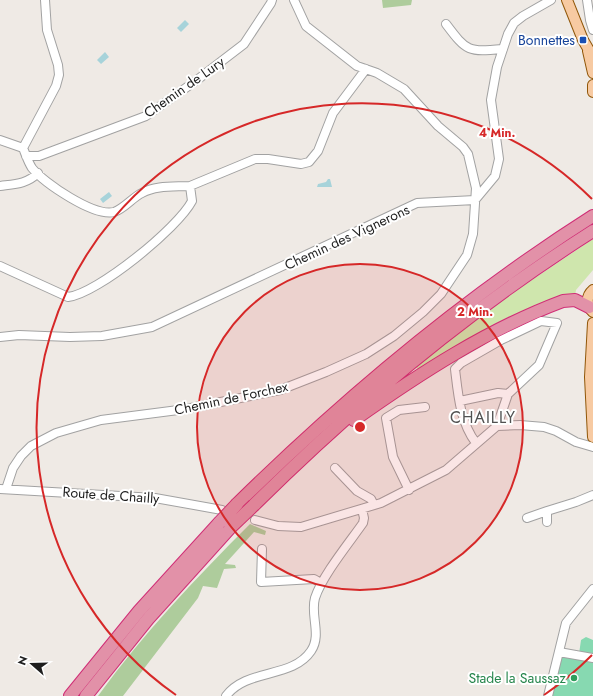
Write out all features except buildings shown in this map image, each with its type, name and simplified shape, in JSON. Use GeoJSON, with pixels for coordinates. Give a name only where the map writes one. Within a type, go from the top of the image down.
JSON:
{"type":"FeatureCollection","features":[{"type":"Feature","properties":{"kind":"highway"},"geometry":{"type":"LineString","coordinates":[[70,696],[130,622],[219,523],[331,415],[426,335],[502,277],[593,216]]}},
{"type":"Feature","properties":{"kind":"highway"},"geometry":{"type":"LineString","coordinates":[[86,696],[148,620],[230,528],[308,452],[371,396],[445,336],[518,282],[593,231]]}},
{"type":"Feature","properties":{"kind":"highway"},"geometry":{"type":"LineString","coordinates":[[308,452],[420,375],[494,332],[563,301],[575,300],[591,310]]}},
{"type":"Feature","properties":{"kind":"main road"},"geometry":{"type":"LineString","coordinates":[[567,0],[590,53],[593,73]]}},
{"type":"Feature","properties":{"kind":"main road"},"geometry":{"type":"LineString","coordinates":[[593,85],[593,92]]}},
{"type":"Feature","properties":{"kind":"main road"},"geometry":{"type":"LineString","coordinates":[[593,290],[588,297],[593,323],[590,377],[593,437]]}},
{"type":"Feature","properties":{"kind":"street"},"geometry":{"type":"LineString","coordinates":[[44,0],[47,30],[58,65],[59,75],[56,86],[23,148],[31,167],[68,197],[80,203],[108,212],[117,210],[136,196],[152,188],[190,186],[255,159],[268,159],[300,164],[309,162],[318,151],[333,113],[366,69]]}},
{"type":"Feature","properties":{"kind":"street","name":"Chemin de Lury"},"geometry":{"type":"LineString","coordinates":[[26,156],[39,156],[146,116],[244,44],[272,3],[272,0]]}},
{"type":"Feature","properties":{"kind":"street","name":"Chemin de Forchex"},"geometry":{"type":"LineString","coordinates":[[3,489],[13,468],[21,456],[31,446],[56,433],[101,420],[186,408],[280,390],[366,354],[394,336],[422,312],[454,276],[467,255],[473,234],[476,188],[468,154],[459,142],[438,126],[404,89],[377,73],[357,66],[306,26],[294,0]]}},
{"type":"Feature","properties":{"kind":"street"},"geometry":{"type":"LineString","coordinates":[[475,200],[495,176],[499,159],[491,100],[497,67],[503,49],[514,23],[527,13],[551,0]]}},
{"type":"Feature","properties":{"kind":"street"},"geometry":{"type":"LineString","coordinates":[[587,0],[593,30]]}},
{"type":"Feature","properties":{"kind":"street"},"geometry":{"type":"LineString","coordinates":[[446,24],[466,48],[473,51],[503,49]]}},
{"type":"Feature","properties":{"kind":"street"},"geometry":{"type":"LineString","coordinates":[[0,140],[23,148]]}},
{"type":"Feature","properties":{"kind":"street"},"geometry":{"type":"LineString","coordinates":[[0,186],[21,184],[32,179],[38,173]]}},
{"type":"Feature","properties":{"kind":"street"},"geometry":{"type":"LineString","coordinates":[[0,266],[68,297],[75,296],[108,277],[157,240],[190,205],[192,196],[190,186]]}},
{"type":"Feature","properties":{"kind":"street","name":"Chemin des Vignerons"},"geometry":{"type":"LineString","coordinates":[[0,337],[19,335],[70,337],[102,336],[152,327],[417,203],[475,200]]}},
{"type":"Feature","properties":{"kind":"street"},"geometry":{"type":"LineString","coordinates":[[256,520],[278,526],[301,527],[374,506],[446,470],[497,426],[508,394],[539,365],[557,323],[542,321],[501,340],[461,362],[455,369],[461,410],[469,434],[476,443]]}},
{"type":"Feature","properties":{"kind":"street"},"geometry":{"type":"LineString","coordinates":[[460,401],[498,393],[508,394]]}},
{"type":"Feature","properties":{"kind":"street"},"geometry":{"type":"LineString","coordinates":[[408,490],[393,457],[386,418],[400,410],[425,407]]}},
{"type":"Feature","properties":{"kind":"street"},"geometry":{"type":"LineString","coordinates":[[497,426],[520,425],[544,427],[556,431],[576,442],[593,447]]}},
{"type":"Feature","properties":{"kind":"street"},"geometry":{"type":"LineString","coordinates":[[335,468],[357,491],[371,499],[374,506]]}},
{"type":"Feature","properties":{"kind":"street","name":"Route de Chailly"},"geometry":{"type":"LineString","coordinates":[[3,489],[155,498],[222,510]]}},
{"type":"Feature","properties":{"kind":"street"},"geometry":{"type":"LineString","coordinates":[[527,518],[593,495]]}},
{"type":"Feature","properties":{"kind":"street"},"geometry":{"type":"LineString","coordinates":[[226,696],[238,685],[253,678],[286,669],[301,661],[311,652],[316,640],[315,598],[321,584],[363,523],[364,518],[362,509]]}},
{"type":"Feature","properties":{"kind":"street"},"geometry":{"type":"LineString","coordinates":[[547,511],[547,522]]}},
{"type":"Feature","properties":{"kind":"street"},"geometry":{"type":"LineString","coordinates":[[262,549],[261,582],[314,579],[321,584]]}},
{"type":"Feature","properties":{"kind":"street"},"geometry":{"type":"LineString","coordinates":[[548,696],[567,620],[593,589]]}},
{"type":"Feature","properties":{"kind":"street"},"geometry":{"type":"LineString","coordinates":[[559,652],[593,658]]}},
{"type":"Feature","properties":{"kind":"green space"},"geometry":{"type":"Polygon","coordinates":[[[382,0],[412,0],[411,5],[383,8],[382,0]]]}},
{"type":"Feature","properties":{"kind":"green space"},"geometry":{"type":"Polygon","coordinates":[[[593,239],[593,270],[576,290],[575,296],[419,372],[416,367],[502,300],[593,239]]]}},
{"type":"Feature","properties":{"kind":"green space"},"geometry":{"type":"Polygon","coordinates":[[[250,524],[266,531],[265,535],[254,532],[225,564],[235,565],[236,568],[224,569],[217,588],[203,586],[198,598],[123,696],[98,696],[133,651],[171,607],[250,524]]]}},
{"type":"Feature","properties":{"kind":"green space"},"geometry":{"type":"Polygon","coordinates":[[[586,637],[593,640],[593,657],[579,654],[581,640],[586,637]]]}},
{"type":"Feature","properties":{"kind":"green space","name":"Stade la Saussaz"},"geometry":{"type":"Polygon","coordinates":[[[561,654],[593,662],[593,696],[550,696],[561,654]]]}},
{"type":"Feature","properties":{"kind":"water"},"geometry":{"type":"Polygon","coordinates":[[[185,20],[189,24],[181,32],[177,28],[185,20]]]}},
{"type":"Feature","properties":{"kind":"water"},"geometry":{"type":"Polygon","coordinates":[[[105,52],[109,57],[101,64],[97,60],[105,52]]]}},
{"type":"Feature","properties":{"kind":"water"},"geometry":{"type":"Polygon","coordinates":[[[330,179],[332,187],[317,187],[318,184],[326,182],[330,179]]]}},
{"type":"Feature","properties":{"kind":"water"},"geometry":{"type":"Polygon","coordinates":[[[109,192],[112,196],[103,203],[100,199],[109,192]]]}},
{"type":"Feature","properties":{"kind":"place","name":"Bonnettes"},"geometry":{"type":"Point","coordinates":[583,40]}},
{"type":"Feature","properties":{"kind":"place","name":"Stade la Saussaz"},"geometry":{"type":"Point","coordinates":[574,678]}},
{"type":"Feature","properties":{"kind":"district","name":"CHAILLY"},"geometry":{"type":"Point","coordinates":[483,417]}}]}
